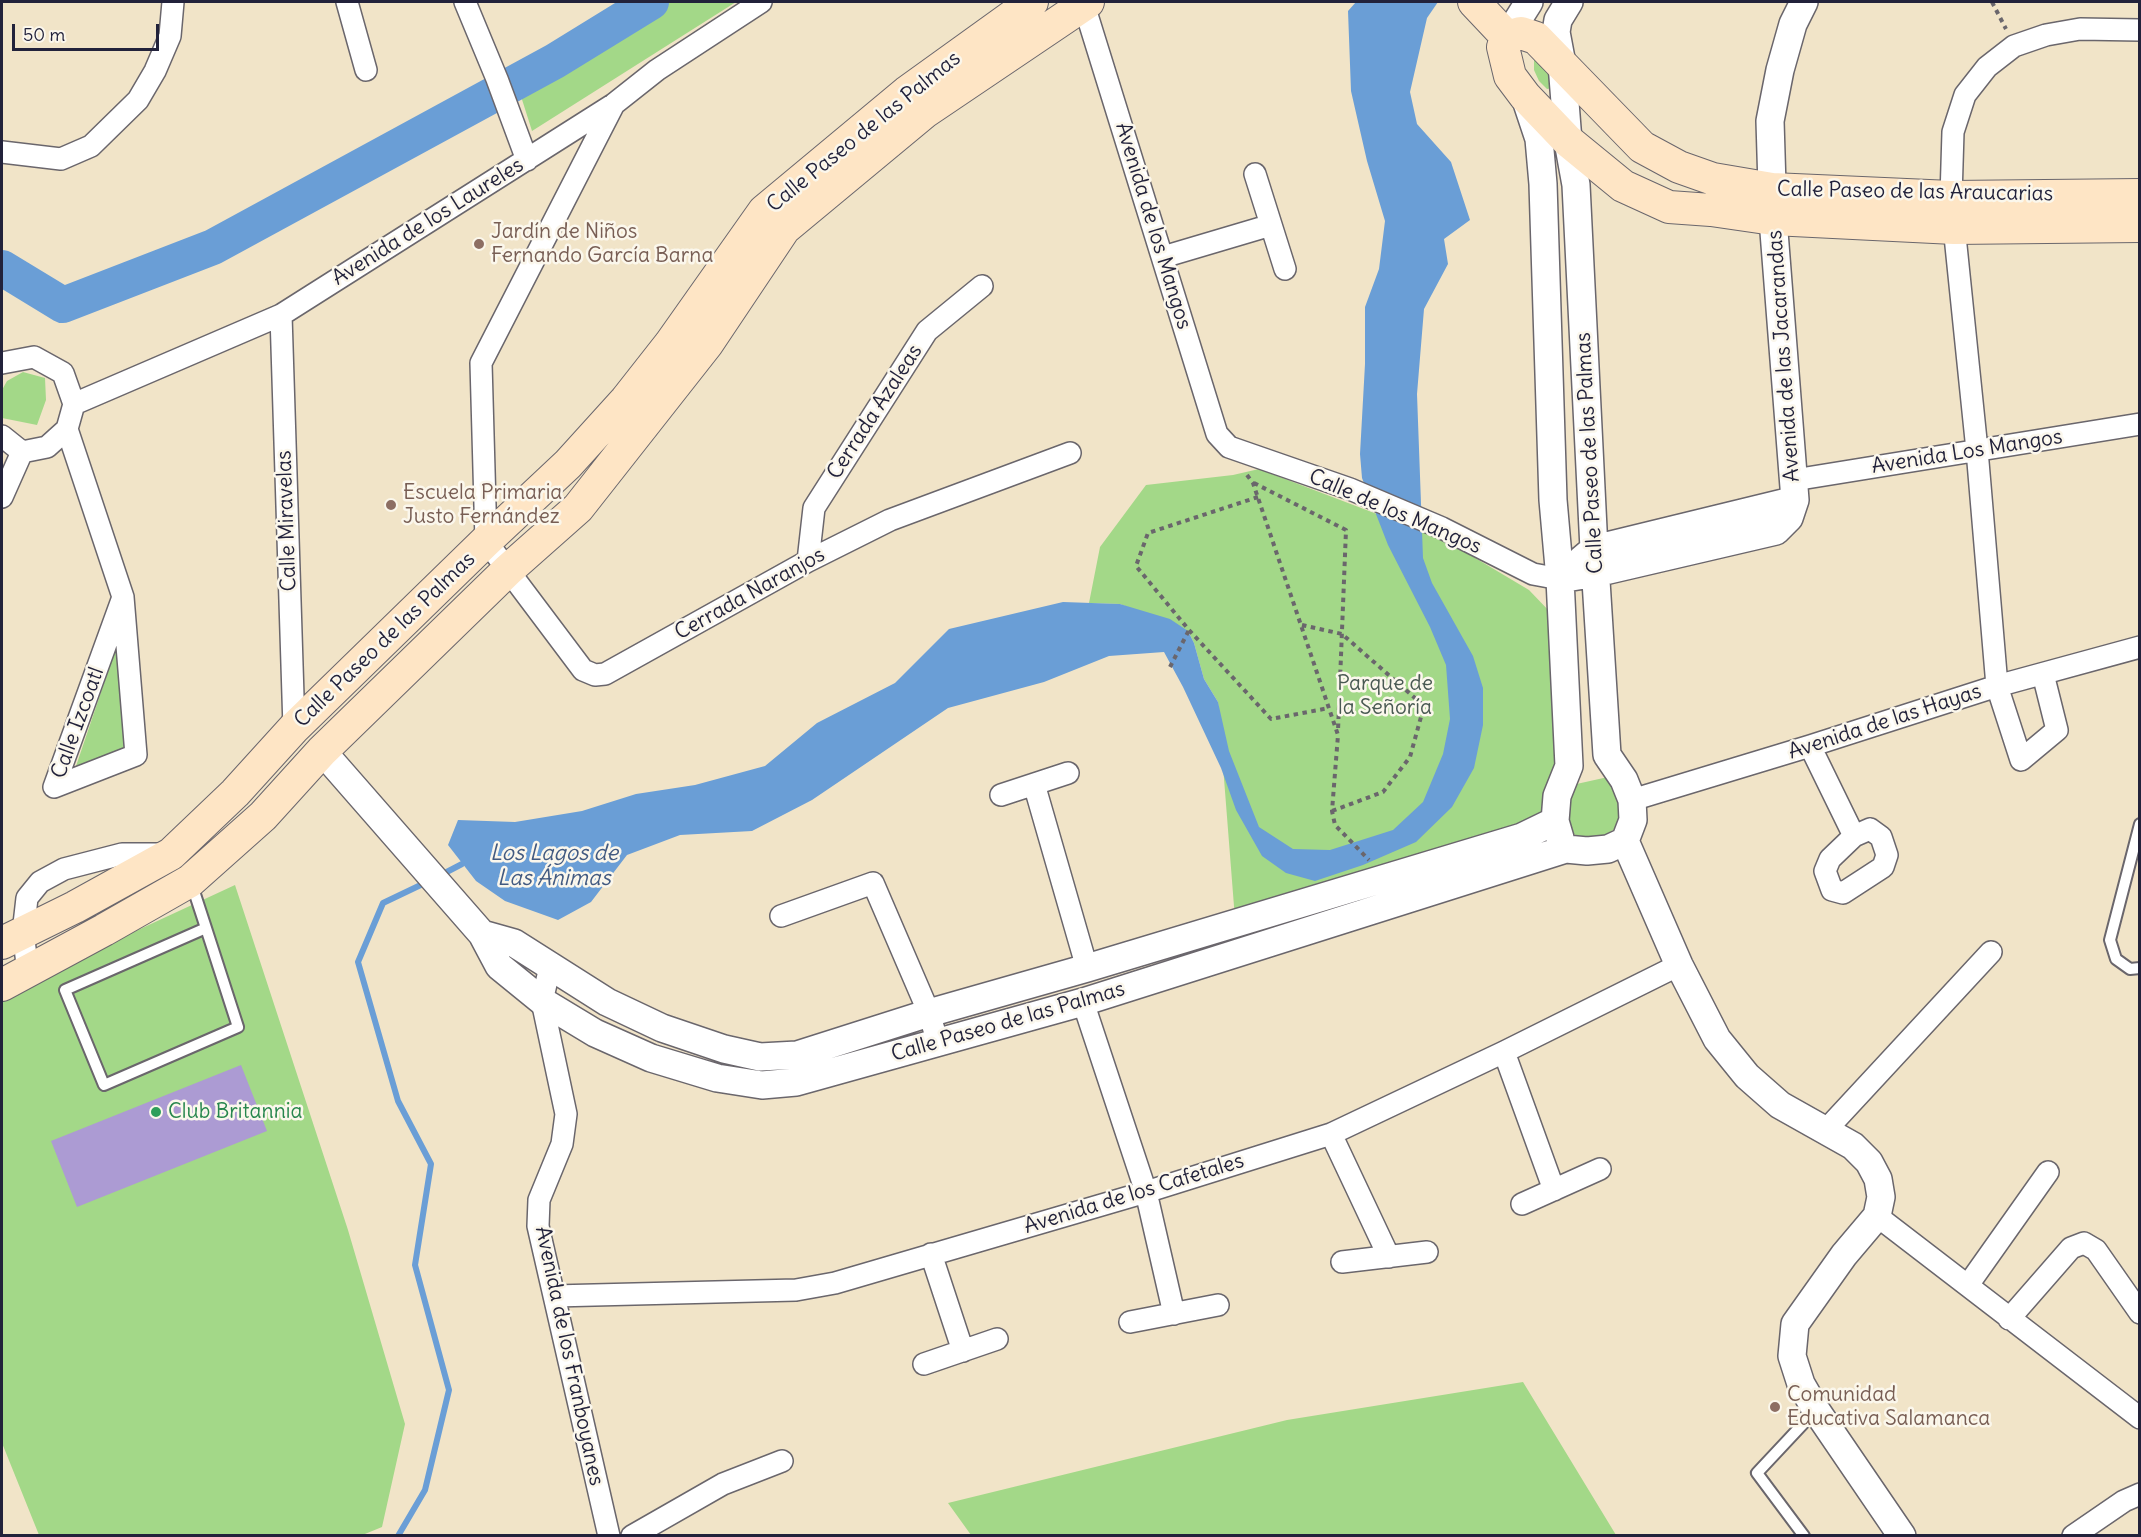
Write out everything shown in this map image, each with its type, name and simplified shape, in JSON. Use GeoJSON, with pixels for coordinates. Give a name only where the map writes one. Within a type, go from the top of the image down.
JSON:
{"type":"FeatureCollection","features":[{"type":"Feature","properties":{"kind":"main road","name":"Calle Paseo de las Palmas"},"geometry":{"type":"LineString","coordinates":[[12,938],[75,907],[171,854],[235,793],[294,728],[568,464],[626,400],[670,344],[764,211],[907,92],[1032,2]]}},
{"type":"Feature","properties":{"kind":"main road"},"geometry":{"type":"LineString","coordinates":[[1474,2],[1507,37]]}},
{"type":"Feature","properties":{"kind":"main road","name":"Calle Paseo de las Palmas"},"geometry":{"type":"LineString","coordinates":[[15,978],[190,881],[263,816],[322,751],[508,570],[578,508],[706,344],[784,229],[925,112],[1085,3]]}},
{"type":"Feature","properties":{"kind":"main road","name":"Calle Paseo de las Araucarias"},"geometry":{"type":"LineString","coordinates":[[1507,37],[1521,33],[1536,38],[1642,147],[1678,167],[1772,204]]}},
{"type":"Feature","properties":{"kind":"main road","name":"Calle Paseo de las Palmas"},"geometry":{"type":"LineString","coordinates":[[1507,37],[1503,47],[1510,76],[1525,96]]}},
{"type":"Feature","properties":{"kind":"main road","name":"Calle Paseo de las Araucarias"},"geometry":{"type":"LineString","coordinates":[[1525,96],[1568,141],[1623,186],[1669,207],[1712,210],[1772,204],[1953,212],[2139,226]]}},
{"type":"Feature","properties":{"kind":"main road","name":"Calle Paseo de las Araucarias"},"geometry":{"type":"LineString","coordinates":[[1953,212],[2139,195]]}},
{"type":"Feature","properties":{"kind":"street"},"geometry":{"type":"LineString","coordinates":[[2,153],[61,159],[91,146],[138,100],[155,71],[170,36],[173,2]]}},
{"type":"Feature","properties":{"kind":"street"},"geometry":{"type":"LineString","coordinates":[[347,2],[366,70]]}},
{"type":"Feature","properties":{"kind":"street"},"geometry":{"type":"LineString","coordinates":[[465,2],[527,160]]}},
{"type":"Feature","properties":{"kind":"street","name":"Avenida de los Laureles"},"geometry":{"type":"LineString","coordinates":[[74,404],[281,315],[614,104],[657,70],[761,2]]}},
{"type":"Feature","properties":{"kind":"street"},"geometry":{"type":"LineString","coordinates":[[1507,37],[1529,2]]}},
{"type":"Feature","properties":{"kind":"street","name":"Calle Paseo de las Palmas"},"geometry":{"type":"LineString","coordinates":[[322,751],[482,934],[499,966],[542,1001],[595,1033],[651,1058],[717,1078],[762,1086],[796,1082],[1083,1002],[1566,849],[1587,851],[1608,849],[1625,841],[1634,820],[1632,801],[1624,780],[1607,755],[1576,185],[1568,141],[1563,64],[1556,32],[1558,20],[1569,2]]}},
{"type":"Feature","properties":{"kind":"street","name":"Avenida de las Jacarandas"},"geometry":{"type":"LineString","coordinates":[[1794,490],[1772,204],[1770,122],[1780,70],[1793,24],[1804,2]]}},
{"type":"Feature","properties":{"kind":"street","name":"Avenida de los Mangos"},"geometry":{"type":"LineString","coordinates":[[1085,3],[1217,434],[1229,447]]}},
{"type":"Feature","properties":{"kind":"street"},"geometry":{"type":"LineString","coordinates":[[2043,674],[2057,730],[2021,760],[1997,686],[1977,450],[1953,212],[1953,132],[1965,95],[1988,67],[2014,46],[2046,35],[2080,29],[2139,30]]}},
{"type":"Feature","properties":{"kind":"street","name":"Calle Paseo de las Palmas"},"geometry":{"type":"LineString","coordinates":[[1525,96],[1539,139],[1543,184],[1553,500],[1560,579],[1569,766],[1557,796],[1555,821],[1558,836],[1566,849]]}},
{"type":"Feature","properties":{"kind":"street"},"geometry":{"type":"LineString","coordinates":[[486,541],[481,363],[614,104]]}},
{"type":"Feature","properties":{"kind":"street"},"geometry":{"type":"LineString","coordinates":[[1256,174],[1285,269]]}},
{"type":"Feature","properties":{"kind":"street"},"geometry":{"type":"LineString","coordinates":[[1163,257],[1271,225]]}},
{"type":"Feature","properties":{"kind":"street","name":"Cerrada Azaleas"},"geometry":{"type":"LineString","coordinates":[[808,561],[814,508],[927,331],[982,286]]}},
{"type":"Feature","properties":{"kind":"street","name":"Calle Miravelas"},"geometry":{"type":"LineString","coordinates":[[281,315],[294,728]]}},
{"type":"Feature","properties":{"kind":"street"},"geometry":{"type":"LineString","coordinates":[[2,364],[34,357],[63,373],[74,404],[67,429],[47,447],[22,452],[2,436]]}},
{"type":"Feature","properties":{"kind":"street","name":"Avenida Los Mangos"},"geometry":{"type":"LineString","coordinates":[[1794,490],[1977,450],[2139,424]]}},
{"type":"Feature","properties":{"kind":"street","name":"Calle Izcoatl"},"geometry":{"type":"LineString","coordinates":[[67,429],[123,597],[136,755],[54,787],[123,597]]}},
{"type":"Feature","properties":{"kind":"street","name":"Calle de los Mangos"},"geometry":{"type":"LineString","coordinates":[[1229,447],[1350,489],[1442,528],[1533,574],[1560,579]]}},
{"type":"Feature","properties":{"kind":"street"},"geometry":{"type":"LineString","coordinates":[[2,497],[22,452]]}},
{"type":"Feature","properties":{"kind":"street","name":"Cerrada Naranjos"},"geometry":{"type":"LineString","coordinates":[[486,541],[583,670],[595,675],[605,674],[808,561],[890,520],[1070,453]]}},
{"type":"Feature","properties":{"kind":"street"},"geometry":{"type":"LineString","coordinates":[[1560,579],[1595,561],[1776,531],[1789,518],[1794,490]]}},
{"type":"Feature","properties":{"kind":"street","name":"Avenida de las Hayas"},"geometry":{"type":"LineString","coordinates":[[1632,801],[1997,686],[2139,647]]}},
{"type":"Feature","properties":{"kind":"street"},"geometry":{"type":"LineString","coordinates":[[294,728],[293,745],[299,753],[310,756],[322,751]]}},
{"type":"Feature","properties":{"kind":"street"},"geometry":{"type":"LineString","coordinates":[[1810,746],[1854,836]]}},
{"type":"Feature","properties":{"kind":"street"},"geometry":{"type":"LineString","coordinates":[[1000,795],[1068,773]]}},
{"type":"Feature","properties":{"kind":"street"},"geometry":{"type":"LineString","coordinates":[[1034,784],[1087,968]]}},
{"type":"Feature","properties":{"kind":"street","name":"Calle Paseo de las Palmas"},"geometry":{"type":"LineString","coordinates":[[482,934],[514,943],[607,1002],[662,1028],[724,1049],[760,1057],[797,1055],[929,1013],[1087,968],[1522,837],[1555,821]]}},
{"type":"Feature","properties":{"kind":"street"},"geometry":{"type":"LineString","coordinates":[[1625,841],[1679,964],[1717,1039],[1747,1076],[1780,1105],[1853,1146],[1869,1162],[1878,1179],[1881,1197],[1877,1216],[1844,1255],[1795,1324],[1792,1356],[1801,1384],[1816,1410],[1902,1536]]}},
{"type":"Feature","properties":{"kind":"street"},"geometry":{"type":"LineString","coordinates":[[171,854],[190,881]]}},
{"type":"Feature","properties":{"kind":"street"},"geometry":{"type":"LineString","coordinates":[[781,916],[873,883],[929,1013],[938,1043]]}},
{"type":"Feature","properties":{"kind":"street","name":"Calle Paseo de las Palmas"},"geometry":{"type":"LineString","coordinates":[[12,938],[15,978]]}},
{"type":"Feature","properties":{"kind":"street"},"geometry":{"type":"LineString","coordinates":[[1147,950],[1155,979]]}},
{"type":"Feature","properties":{"kind":"street"},"geometry":{"type":"LineString","coordinates":[[1826,1130],[1991,952]]}},
{"type":"Feature","properties":{"kind":"street","name":"Avenida de los Cafetales"},"geometry":{"type":"LineString","coordinates":[[554,1296],[796,1290],[835,1283],[1146,1192],[1331,1134],[1504,1052],[1679,964]]}},
{"type":"Feature","properties":{"kind":"street","name":"Avenida de los Franboyanes"},"geometry":{"type":"LineString","coordinates":[[550,967],[542,1001],[566,1114],[562,1144],[539,1200],[538,1226],[609,1536]]}},
{"type":"Feature","properties":{"kind":"street"},"geometry":{"type":"LineString","coordinates":[[1083,1002],[1146,1192],[1174,1314]]}},
{"type":"Feature","properties":{"kind":"street"},"geometry":{"type":"LineString","coordinates":[[1504,1052],[1554,1190]]}},
{"type":"Feature","properties":{"kind":"street"},"geometry":{"type":"LineString","coordinates":[[1331,1134],[1389,1257]]}},
{"type":"Feature","properties":{"kind":"street"},"geometry":{"type":"LineString","coordinates":[[1522,1204],[1599,1169]]}},
{"type":"Feature","properties":{"kind":"street"},"geometry":{"type":"LineString","coordinates":[[1968,1285],[2048,1172]]}},
{"type":"Feature","properties":{"kind":"street"},"geometry":{"type":"LineString","coordinates":[[1877,1216],[2139,1418]]}},
{"type":"Feature","properties":{"kind":"street"},"geometry":{"type":"LineString","coordinates":[[2009,1319],[2071,1248],[2084,1244],[2096,1250],[2139,1313]]}},
{"type":"Feature","properties":{"kind":"street"},"geometry":{"type":"LineString","coordinates":[[1342,1262],[1426,1252]]}},
{"type":"Feature","properties":{"kind":"street"},"geometry":{"type":"LineString","coordinates":[[931,1254],[963,1351]]}},
{"type":"Feature","properties":{"kind":"street"},"geometry":{"type":"LineString","coordinates":[[1130,1322],[1218,1305]]}},
{"type":"Feature","properties":{"kind":"street"},"geometry":{"type":"LineString","coordinates":[[924,1364],[997,1339]]}},
{"type":"Feature","properties":{"kind":"street"},"geometry":{"type":"LineString","coordinates":[[632,1536],[723,1484],[782,1461]]}},
{"type":"Feature","properties":{"kind":"street"},"geometry":{"type":"LineString","coordinates":[[2073,1536],[2124,1501],[2139,1494]]}},
{"type":"Feature","properties":{"kind":"lane"},"geometry":{"type":"LineString","coordinates":[[2139,824],[2110,939],[2116,959],[2130,969],[2139,968]]}},
{"type":"Feature","properties":{"kind":"lane"},"geometry":{"type":"LineString","coordinates":[[190,881],[206,928],[238,1027],[104,1085],[65,990],[206,928]]}},
{"type":"Feature","properties":{"kind":"lane"},"geometry":{"type":"LineString","coordinates":[[1804,1536],[1757,1473],[1816,1410]]}},
{"type":"Feature","properties":{"kind":"path"},"geometry":{"type":"LineString","coordinates":[[1992,2],[2014,46]]}},
{"type":"Feature","properties":{"kind":"path"},"geometry":{"type":"LineString","coordinates":[[1229,447],[1253,483],[1338,735]]}},
{"type":"Feature","properties":{"kind":"path"},"geometry":{"type":"LineString","coordinates":[[1253,483],[1346,530],[1338,735],[1332,811],[1335,825],[1374,866]]}},
{"type":"Feature","properties":{"kind":"path"},"geometry":{"type":"LineString","coordinates":[[1258,497],[1148,533],[1136,566],[1189,630],[1271,718],[1329,708]]}},
{"type":"Feature","properties":{"kind":"path"},"geometry":{"type":"LineString","coordinates":[[1301,625],[1342,634],[1424,706],[1410,757],[1383,792],[1332,811]]}},
{"type":"Feature","properties":{"kind":"path"},"geometry":{"type":"LineString","coordinates":[[1170,667],[1189,630]]}},
{"type":"Feature","properties":{"kind":"green space"},"geometry":{"type":"Polygon","coordinates":[[[662,2],[736,2],[532,131],[519,90],[662,2]]]}},
{"type":"Feature","properties":{"kind":"green space"},"geometry":{"type":"Polygon","coordinates":[[[1534,59],[1544,60],[1558,72],[1554,88],[1547,89],[1539,81],[1534,70],[1534,59]]]}},
{"type":"Feature","properties":{"kind":"green space"},"geometry":{"type":"Polygon","coordinates":[[[23,372],[45,378],[46,400],[37,425],[2,418],[2,390],[7,381],[23,372]]]}},
{"type":"Feature","properties":{"kind":"green space","name":"Parque de la Señoría"},"geometry":{"type":"Polygon","coordinates":[[[1259,469],[1445,540],[1529,590],[1552,614],[1559,699],[1555,775],[1547,814],[1367,878],[1235,919],[1218,702],[1204,679],[1194,643],[1188,631],[1120,604],[1089,603],[1100,547],[1146,485],[1233,475],[1259,469]]]}},
{"type":"Feature","properties":{"kind":"green space"},"geometry":{"type":"Polygon","coordinates":[[[118,642],[125,754],[74,772],[118,642]]]}},
{"type":"Feature","properties":{"kind":"green space"},"geometry":{"type":"Polygon","coordinates":[[[1608,777],[1622,807],[1616,828],[1602,837],[1586,841],[1574,834],[1568,817],[1572,785],[1608,777]]]}},
{"type":"Feature","properties":{"kind":"green space","name":"Club Britannia"},"geometry":{"type":"Polygon","coordinates":[[[235,885],[348,1230],[405,1424],[382,1527],[360,1536],[39,1535],[2,1443],[2,993],[235,885]]]}},
{"type":"Feature","properties":{"kind":"green space"},"geometry":{"type":"Polygon","coordinates":[[[1523,1382],[1616,1535],[971,1535],[948,1503],[1287,1420],[1523,1382]]]}},
{"type":"Feature","properties":{"kind":"water","name":"Los Lagos de Las Ánimas"},"geometry":{"type":"Polygon","coordinates":[[[1356,2],[1438,2],[1427,18],[1410,92],[1417,124],[1451,162],[1470,220],[1444,239],[1448,264],[1424,309],[1417,394],[1423,558],[1432,583],[1473,656],[1483,688],[1483,725],[1474,768],[1452,807],[1416,842],[1363,865],[1315,881],[1286,873],[1262,856],[1236,810],[1221,768],[1164,652],[1109,656],[1044,682],[948,708],[812,800],[752,831],[680,835],[627,855],[591,902],[558,920],[505,901],[476,881],[448,845],[458,820],[515,822],[582,811],[636,794],[695,785],[765,766],[817,723],[895,683],[949,629],[1063,602],[1120,604],[1170,619],[1188,631],[1194,643],[1204,679],[1218,702],[1229,751],[1259,827],[1293,849],[1330,850],[1393,830],[1423,802],[1443,754],[1450,719],[1446,665],[1430,627],[1388,545],[1362,478],[1360,454],[1365,364],[1365,307],[1379,269],[1385,221],[1367,161],[1351,91],[1348,11],[1356,2]]]}},
{"type":"Feature","properties":{"kind":"building"},"geometry":{"type":"Polygon","coordinates":[[[241,1065],[267,1131],[77,1207],[51,1141],[241,1065]]]}},
{"type":"Feature","properties":{"kind":"waterway"},"geometry":{"type":"LineString","coordinates":[[2,268],[63,305],[213,247],[555,61],[651,2]]}},
{"type":"Feature","properties":{"kind":"waterway"},"geometry":{"type":"LineString","coordinates":[[439,876],[462,864]]}},
{"type":"Feature","properties":{"kind":"waterway"},"geometry":{"type":"LineString","coordinates":[[398,1536],[425,1490],[449,1390],[415,1265],[431,1164],[398,1101],[358,962],[383,903],[427,882]]}},
{"type":"Feature","properties":{"kind":"place","name":"Jardín de Niños Fernando García Barna"},"geometry":{"type":"Point","coordinates":[479,244]}},
{"type":"Feature","properties":{"kind":"place","name":"Escuela Primaria Justo Fernández"},"geometry":{"type":"Point","coordinates":[391,505]}},
{"type":"Feature","properties":{"kind":"place","name":"Club Britannia"},"geometry":{"type":"Point","coordinates":[156,1112]}},
{"type":"Feature","properties":{"kind":"place","name":"Comunidad Educativa Salamanca"},"geometry":{"type":"Point","coordinates":[1775,1407]}}]}
